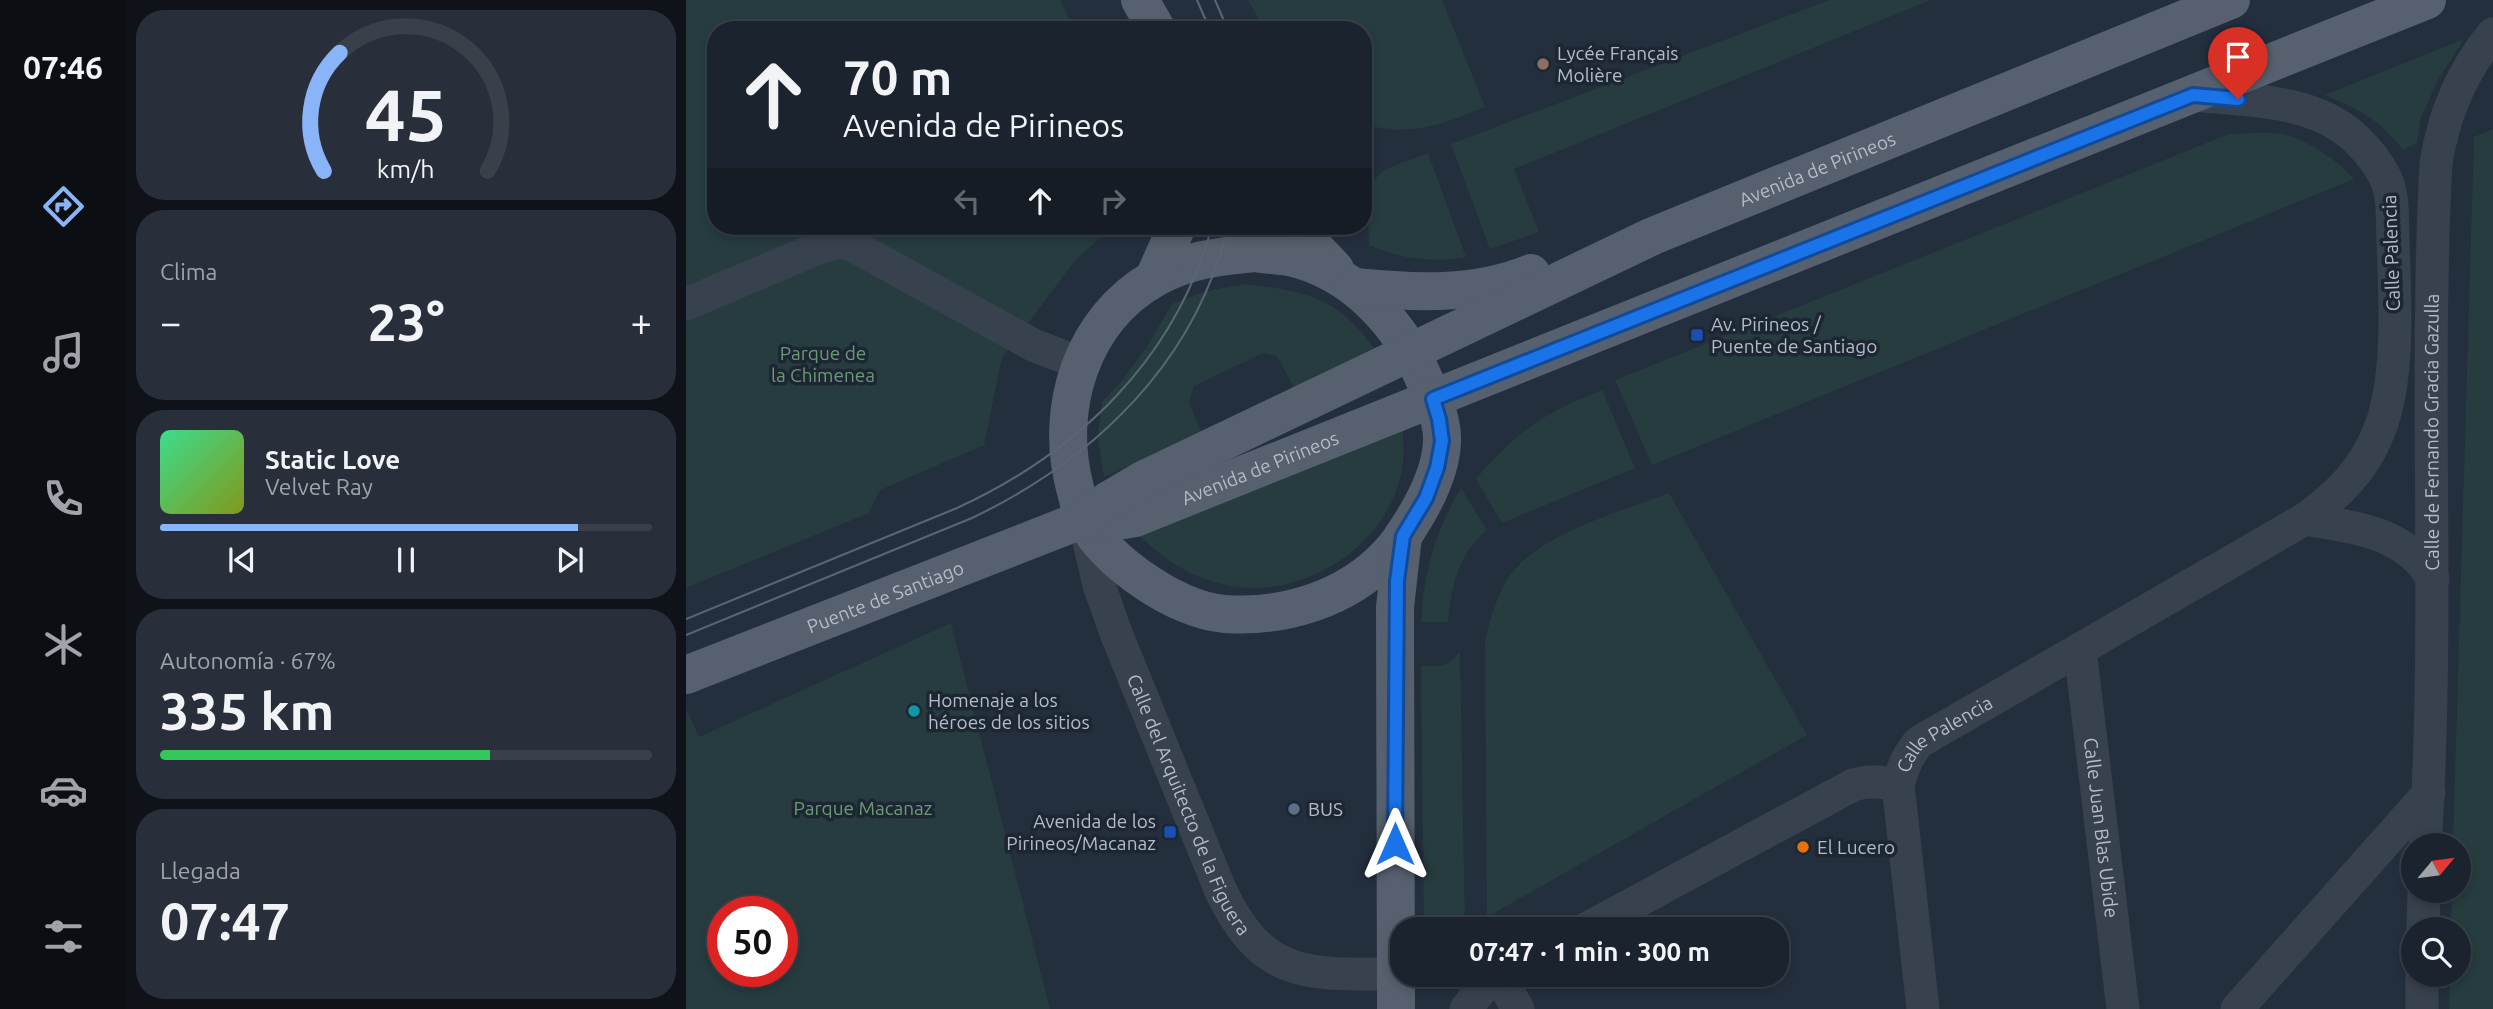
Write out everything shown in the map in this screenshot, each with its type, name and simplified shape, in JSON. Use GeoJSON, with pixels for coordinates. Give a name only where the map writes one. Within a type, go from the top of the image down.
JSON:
{"type":"FeatureCollection","features":[{"type":"Feature","properties":{"kind":"main road"},"geometry":{"type":"LineString","coordinates":[[1140,0],[1152,21]]}},
{"type":"Feature","properties":{"kind":"main road","name":"Avenida de Pirineos"},"geometry":{"type":"LineString","coordinates":[[1084,519],[1143,480],[1653,236],[2231,0]]}},
{"type":"Feature","properties":{"kind":"main road","name":"Avenida de Pirineos"},"geometry":{"type":"LineString","coordinates":[[1084,519],[1118,522],[1135,518],[2427,0]]}},
{"type":"Feature","properties":{"kind":"main road"},"geometry":{"type":"LineString","coordinates":[[1154,278],[1173,235]]}},
{"type":"Feature","properties":{"kind":"main road"},"geometry":{"type":"LineString","coordinates":[[1302,235],[1322,257],[1354,287],[1385,316],[1410,352],[1433,399],[1439,419],[1442,441],[1437,468],[1426,498],[1403,536],[1389,555],[1352,585],[1313,604],[1255,615],[1221,614],[1160,591],[1127,569],[1100,542],[1084,519],[1068,462],[1070,396],[1080,363],[1099,330],[1124,301],[1154,278],[1201,259],[1255,253],[1291,258],[1324,270],[1354,287],[1456,292],[1496,285],[1573,256],[1653,236]]}},
{"type":"Feature","properties":{"kind":"main road","name":"Puente de Santiago"},"geometry":{"type":"LineString","coordinates":[[686,676],[1084,519]]}},
{"type":"Feature","properties":{"kind":"main road","name":"Calle del Arquitecto de la Figuera"},"geometry":{"type":"LineString","coordinates":[[1397,917],[1395,607],[1403,536]]}},
{"type":"Feature","properties":{"kind":"street","name":"Calle de Fernando Gracia Gazulla"},"geometry":{"type":"LineString","coordinates":[[2427,833],[2433,579],[2431,419],[2436,163],[2441,134],[2459,85],[2479,50],[2493,34]]}},
{"type":"Feature","properties":{"kind":"street","name":"Calle Palencia"},"geometry":{"type":"LineString","coordinates":[[1608,917],[1853,785],[1876,781],[1898,785],[1904,763],[1919,743],[2305,519],[2331,500],[2351,480],[2379,433],[2391,376],[2395,292],[2389,187],[2372,155],[2354,136],[2334,122],[2307,111],[2260,101],[2193,95]]}},
{"type":"Feature","properties":{"kind":"street"},"geometry":{"type":"LineString","coordinates":[[686,304],[823,246],[839,243],[852,245],[1033,345],[1080,363]]}},
{"type":"Feature","properties":{"kind":"street","name":"Calle del Arquitecto de la Figuera"},"geometry":{"type":"LineString","coordinates":[[1084,519],[1099,585],[1116,633],[1220,889],[1241,928],[1265,954],[1291,966],[1390,984]]}},
{"type":"Feature","properties":{"kind":"street"},"geometry":{"type":"LineString","coordinates":[[2305,519],[2358,529],[2397,543],[2410,550],[2424,563],[2433,579]]}},
{"type":"Feature","properties":{"kind":"street","name":"Calle Juan Blas Ubide"},"geometry":{"type":"LineString","coordinates":[[2080,649],[2123,1009]]}},
{"type":"Feature","properties":{"kind":"street"},"geometry":{"type":"LineString","coordinates":[[1898,785],[1923,1009]]}},
{"type":"Feature","properties":{"kind":"street"},"geometry":{"type":"LineString","coordinates":[[2237,1009],[2429,793]]}},
{"type":"Feature","properties":{"kind":"street"},"geometry":{"type":"LineString","coordinates":[[1466,1009],[1483,987]]}},
{"type":"Feature","properties":{"kind":"street"},"geometry":{"type":"LineString","coordinates":[[1501,987],[1518,1009]]}},
{"type":"Feature","properties":{"kind":"street"},"geometry":{"type":"LineString","coordinates":[[2422,987],[2422,1009]]}},
{"type":"Feature","properties":{"kind":"green space","name":"Parque de la Chimenea"},"geometry":{"type":"Polygon","coordinates":[[[686,0],[1060,0],[1070,21],[707,21],[707,235],[1104,235],[1076,259],[1002,358],[984,445],[880,490],[869,513],[686,588],[686,0]]]}},
{"type":"Feature","properties":{"kind":"green space"},"geometry":{"type":"Polygon","coordinates":[[[1248,0],[1442,0],[1485,107],[1425,127],[1396,129],[1372,126],[1372,21],[1260,21],[1248,0]]]}},
{"type":"Feature","properties":{"kind":"green space"},"geometry":{"type":"Polygon","coordinates":[[[1829,0],[1931,0],[1514,169],[1539,232],[1490,249],[1451,144],[1829,0]]]}},
{"type":"Feature","properties":{"kind":"green space"},"geometry":{"type":"Polygon","coordinates":[[[2464,39],[2438,80],[2421,117],[2417,143],[2403,150],[2368,116],[2325,95],[2464,39]]]}},
{"type":"Feature","properties":{"kind":"green space"},"geometry":{"type":"Polygon","coordinates":[[[2493,129],[2493,1009],[2449,1009],[2450,987],[2471,987],[2471,917],[2451,917],[2452,903],[2471,903],[2471,833],[2453,833],[2474,137],[2493,129]]]}},
{"type":"Feature","properties":{"kind":"green space"},"geometry":{"type":"Polygon","coordinates":[[[2268,133],[2290,136],[2325,154],[2354,179],[1652,465],[1615,380],[2229,134],[2268,133]]]}},
{"type":"Feature","properties":{"kind":"green space"},"geometry":{"type":"Polygon","coordinates":[[[1428,153],[1466,257],[1441,260],[1417,258],[1393,254],[1369,245],[1369,235],[1372,235],[1372,187],[1382,172],[1428,153]]]}},
{"type":"Feature","properties":{"kind":"green space"},"geometry":{"type":"Polygon","coordinates":[[[1246,284],[1287,290],[1320,300],[1348,319],[1376,351],[1295,390],[1277,356],[1263,353],[1194,386],[1189,403],[1202,433],[1104,477],[1098,437],[1102,402],[1146,348],[1172,304],[1206,291],[1246,284]]]}},
{"type":"Feature","properties":{"kind":"green space"},"geometry":{"type":"Polygon","coordinates":[[[1602,390],[1635,468],[1502,523],[1476,479],[1504,448],[1532,425],[1563,407],[1602,390]]]}},
{"type":"Feature","properties":{"kind":"green space"},"geometry":{"type":"Polygon","coordinates":[[[1403,430],[1403,463],[1395,493],[1381,520],[1361,544],[1337,563],[1309,577],[1279,586],[1249,588],[1218,583],[1174,564],[1137,533],[1403,430]]]}},
{"type":"Feature","properties":{"kind":"green space"},"geometry":{"type":"Polygon","coordinates":[[[1461,488],[1487,530],[1477,539],[1463,560],[1451,596],[1448,622],[1421,622],[1432,553],[1444,520],[1461,488]]]}},
{"type":"Feature","properties":{"kind":"green space"},"geometry":{"type":"Polygon","coordinates":[[[1669,493],[1807,735],[1487,917],[1485,641],[1500,593],[1516,568],[1547,543],[1588,523],[1669,493]]]}},
{"type":"Feature","properties":{"kind":"green space","name":"Parque Macanaz"},"geometry":{"type":"Polygon","coordinates":[[[951,623],[1050,1009],[686,1009],[686,709],[699,737],[951,623]]]}},
{"type":"Feature","properties":{"kind":"green space"},"geometry":{"type":"Polygon","coordinates":[[[1460,654],[1465,917],[1424,917],[1421,666],[1437,666],[1460,654]]]}},
{"type":"Feature","properties":{"kind":"tram line"},"geometry":{"type":"LineString","coordinates":[[1197,0],[1206,21]]}},
{"type":"Feature","properties":{"kind":"tram line"},"geometry":{"type":"LineString","coordinates":[[1215,0],[1224,21]]}},
{"type":"Feature","properties":{"kind":"tram line"},"geometry":{"type":"LineString","coordinates":[[686,619],[957,508],[1002,485],[1043,459],[1082,429],[1117,396],[1148,358],[1174,318],[1196,274],[1209,235]]}},
{"type":"Feature","properties":{"kind":"tram line"},"geometry":{"type":"LineString","coordinates":[[686,635],[972,518],[1059,467],[1099,436],[1134,401],[1165,363],[1192,321],[1213,275],[1225,235]]}},
{"type":"Feature","properties":{"kind":"place","name":"Lycée Français Molière"},"geometry":{"type":"Point","coordinates":[1543,64]}},
{"type":"Feature","properties":{"kind":"place","name":"Av. Pirineos / Puente de Santiago"},"geometry":{"type":"Point","coordinates":[1697,335]}},
{"type":"Feature","properties":{"kind":"place","name":"Homenaje a los héroes de los sitios"},"geometry":{"type":"Point","coordinates":[914,711]}},
{"type":"Feature","properties":{"kind":"place","name":"BUS"},"geometry":{"type":"Point","coordinates":[1294,809]}},
{"type":"Feature","properties":{"kind":"place","name":"Avenida de los Pirineos/Macanaz"},"geometry":{"type":"Point","coordinates":[1170,832]}},
{"type":"Feature","properties":{"kind":"place","name":"El Lucero"},"geometry":{"type":"Point","coordinates":[1803,847]}},
{"type":"Feature","properties":{"kind":"route"},"geometry":{"type":"LineString","coordinates":[[1395,844],[1397,581],[1403,536],[1426,498],[1437,468],[1442,441],[1433,399],[2193,95],[2238,99]]}}]}
